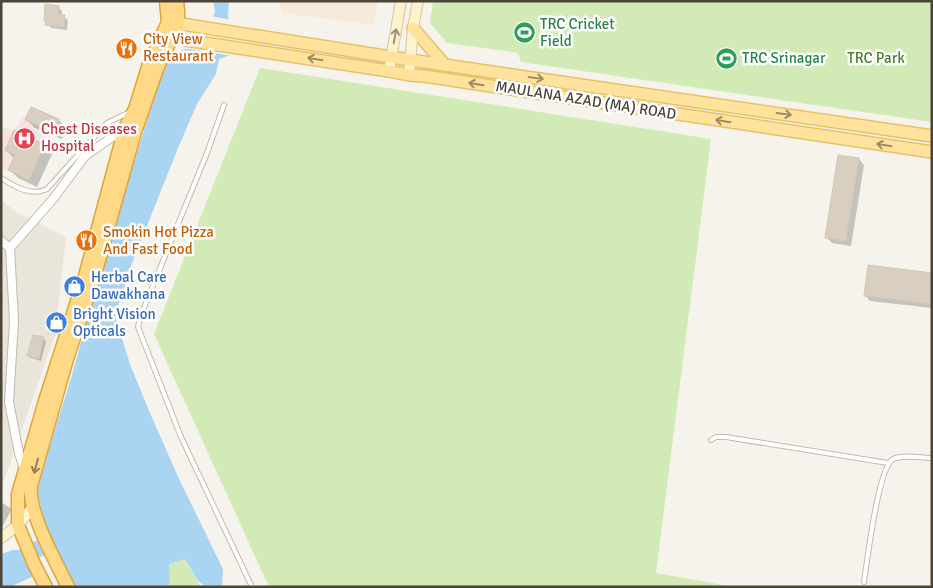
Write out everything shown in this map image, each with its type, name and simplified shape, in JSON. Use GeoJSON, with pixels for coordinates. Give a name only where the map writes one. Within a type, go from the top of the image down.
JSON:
{"type":"FeatureCollection","features":[{"type":"Feature","properties":{"kind":"highway"},"geometry":{"type":"LineString","coordinates":[[166,1],[176,30]]}},
{"type":"Feature","properties":{"kind":"highway"},"geometry":{"type":"LineString","coordinates":[[46,587],[23,540],[18,525],[18,494],[45,401],[118,173],[154,77],[176,30],[177,1]]}},
{"type":"Feature","properties":{"kind":"highway"},"geometry":{"type":"LineString","coordinates":[[68,587],[41,528],[30,494],[67,359],[94,278],[118,173],[125,128],[135,109],[149,64],[176,30]]}},
{"type":"Feature","properties":{"kind":"main road"},"geometry":{"type":"LineString","coordinates":[[389,71],[401,1]]}},
{"type":"Feature","properties":{"kind":"main road"},"geometry":{"type":"LineString","coordinates":[[409,75],[413,28],[418,1]]}},
{"type":"Feature","properties":{"kind":"main road"},"geometry":{"type":"LineString","coordinates":[[413,28],[445,64]]}},
{"type":"Feature","properties":{"kind":"main road","name":"MAULANA AZAD (MA) ROAD"},"geometry":{"type":"LineString","coordinates":[[176,30],[246,34],[410,60],[932,136]]}},
{"type":"Feature","properties":{"kind":"main road","name":"MAULANA AZAD (MA) ROAD"},"geometry":{"type":"LineString","coordinates":[[176,30],[241,48],[409,75],[932,152]]}},
{"type":"Feature","properties":{"kind":"main road"},"geometry":{"type":"LineString","coordinates":[[1,538],[18,525],[33,507]]}},
{"type":"Feature","properties":{"kind":"street"},"geometry":{"type":"LineString","coordinates":[[24,470],[9,402],[14,321],[10,248],[52,199],[85,156],[125,128]]}},
{"type":"Feature","properties":{"kind":"street"},"geometry":{"type":"LineString","coordinates":[[1,241],[10,248]]}},
{"type":"Feature","properties":{"kind":"lane"},"geometry":{"type":"LineString","coordinates":[[224,105],[207,153],[141,315],[138,327],[181,437],[252,587]]}},
{"type":"Feature","properties":{"kind":"lane"},"geometry":{"type":"LineString","coordinates":[[1,178],[24,190],[41,192],[47,189],[107,123],[135,109]]}},
{"type":"Feature","properties":{"kind":"lane"},"geometry":{"type":"LineString","coordinates":[[712,440],[716,437],[726,437],[888,463]]}},
{"type":"Feature","properties":{"kind":"lane"},"geometry":{"type":"LineString","coordinates":[[864,582],[878,499],[888,463],[903,456],[932,458]]}},
{"type":"Feature","properties":{"kind":"shaded area"},"geometry":{"type":"Polygon","coordinates":[[[277,1],[378,1],[373,25],[283,13],[277,1]]]}},
{"type":"Feature","properties":{"kind":"shaded area","name":"Chest Diseases Hospital"},"geometry":{"type":"Polygon","coordinates":[[[31,107],[59,119],[29,180],[1,168],[1,128],[14,130],[31,107]]]}},
{"type":"Feature","properties":{"kind":"shaded area"},"geometry":{"type":"Polygon","coordinates":[[[1,200],[16,212],[66,237],[55,335],[1,489],[1,200]]]}},
{"type":"Feature","properties":{"kind":"green space","name":"TRC Srinagar"},"geometry":{"type":"Polygon","coordinates":[[[433,1],[932,1],[932,122],[521,62],[518,53],[447,43],[430,23],[433,1]]]}},
{"type":"Feature","properties":{"kind":"green space"},"geometry":{"type":"Polygon","coordinates":[[[260,68],[711,139],[656,573],[734,587],[269,587],[154,334],[260,68]]]}},
{"type":"Feature","properties":{"kind":"green space"},"geometry":{"type":"Polygon","coordinates":[[[185,559],[201,587],[169,587],[169,564],[185,559]]]}},
{"type":"Feature","properties":{"kind":"water"},"geometry":{"type":"Polygon","coordinates":[[[213,1],[229,1],[228,16],[236,53],[219,59],[216,74],[197,104],[131,266],[115,316],[131,367],[150,413],[179,479],[223,569],[222,587],[206,587],[198,581],[185,559],[169,564],[169,587],[76,587],[56,551],[27,562],[34,576],[10,587],[1,587],[1,554],[20,550],[48,534],[37,492],[107,249],[161,76],[171,57],[179,51],[200,48],[215,12],[213,1]]]}},
{"type":"Feature","properties":{"kind":"pier"},"geometry":{"type":"Polygon","coordinates":[[[211,16],[231,20],[237,55],[184,48],[186,46],[198,45],[211,16]]]}},
{"type":"Feature","properties":{"kind":"building"},"geometry":{"type":"Polygon","coordinates":[[[45,4],[59,6],[58,14],[65,15],[64,27],[45,25],[45,4]]]}},
{"type":"Feature","properties":{"kind":"building"},"geometry":{"type":"Polygon","coordinates":[[[31,107],[59,119],[54,132],[25,120],[31,107]]]}},
{"type":"Feature","properties":{"kind":"building"},"geometry":{"type":"Polygon","coordinates":[[[14,130],[45,145],[29,180],[8,170],[15,155],[5,150],[14,130]]]}},
{"type":"Feature","properties":{"kind":"building"},"geometry":{"type":"Polygon","coordinates":[[[838,155],[859,158],[846,241],[825,238],[838,155]]]}},
{"type":"Feature","properties":{"kind":"building"},"geometry":{"type":"Polygon","coordinates":[[[868,265],[932,273],[932,304],[864,296],[868,265]]]}},
{"type":"Feature","properties":{"kind":"building"},"geometry":{"type":"Polygon","coordinates":[[[33,335],[44,337],[39,359],[27,356],[33,335]]]}},
{"type":"Feature","properties":{"kind":"place","name":"TRC Cricket Field"},"geometry":{"type":"Point","coordinates":[524,33]}},
{"type":"Feature","properties":{"kind":"place","name":"City View Restaurant"},"geometry":{"type":"Point","coordinates":[127,48]}},
{"type":"Feature","properties":{"kind":"place","name":"TRC Srinagar"},"geometry":{"type":"Point","coordinates":[726,58]}},
{"type":"Feature","properties":{"kind":"place","name":"Chest Diseases Hospital"},"geometry":{"type":"Point","coordinates":[25,138]}},
{"type":"Feature","properties":{"kind":"place","name":"Smokin Hot Pizza And Fast Food"},"geometry":{"type":"Point","coordinates":[87,241]}},
{"type":"Feature","properties":{"kind":"place","name":"Herbal Care Dawakhana"},"geometry":{"type":"Point","coordinates":[75,286]}},
{"type":"Feature","properties":{"kind":"place","name":"Bright Vision Opticals"},"geometry":{"type":"Point","coordinates":[57,323]}},
{"type":"Feature","properties":{"kind":"park label","name":"TRC Park"},"geometry":{"type":"Point","coordinates":[876,58]}}]}
